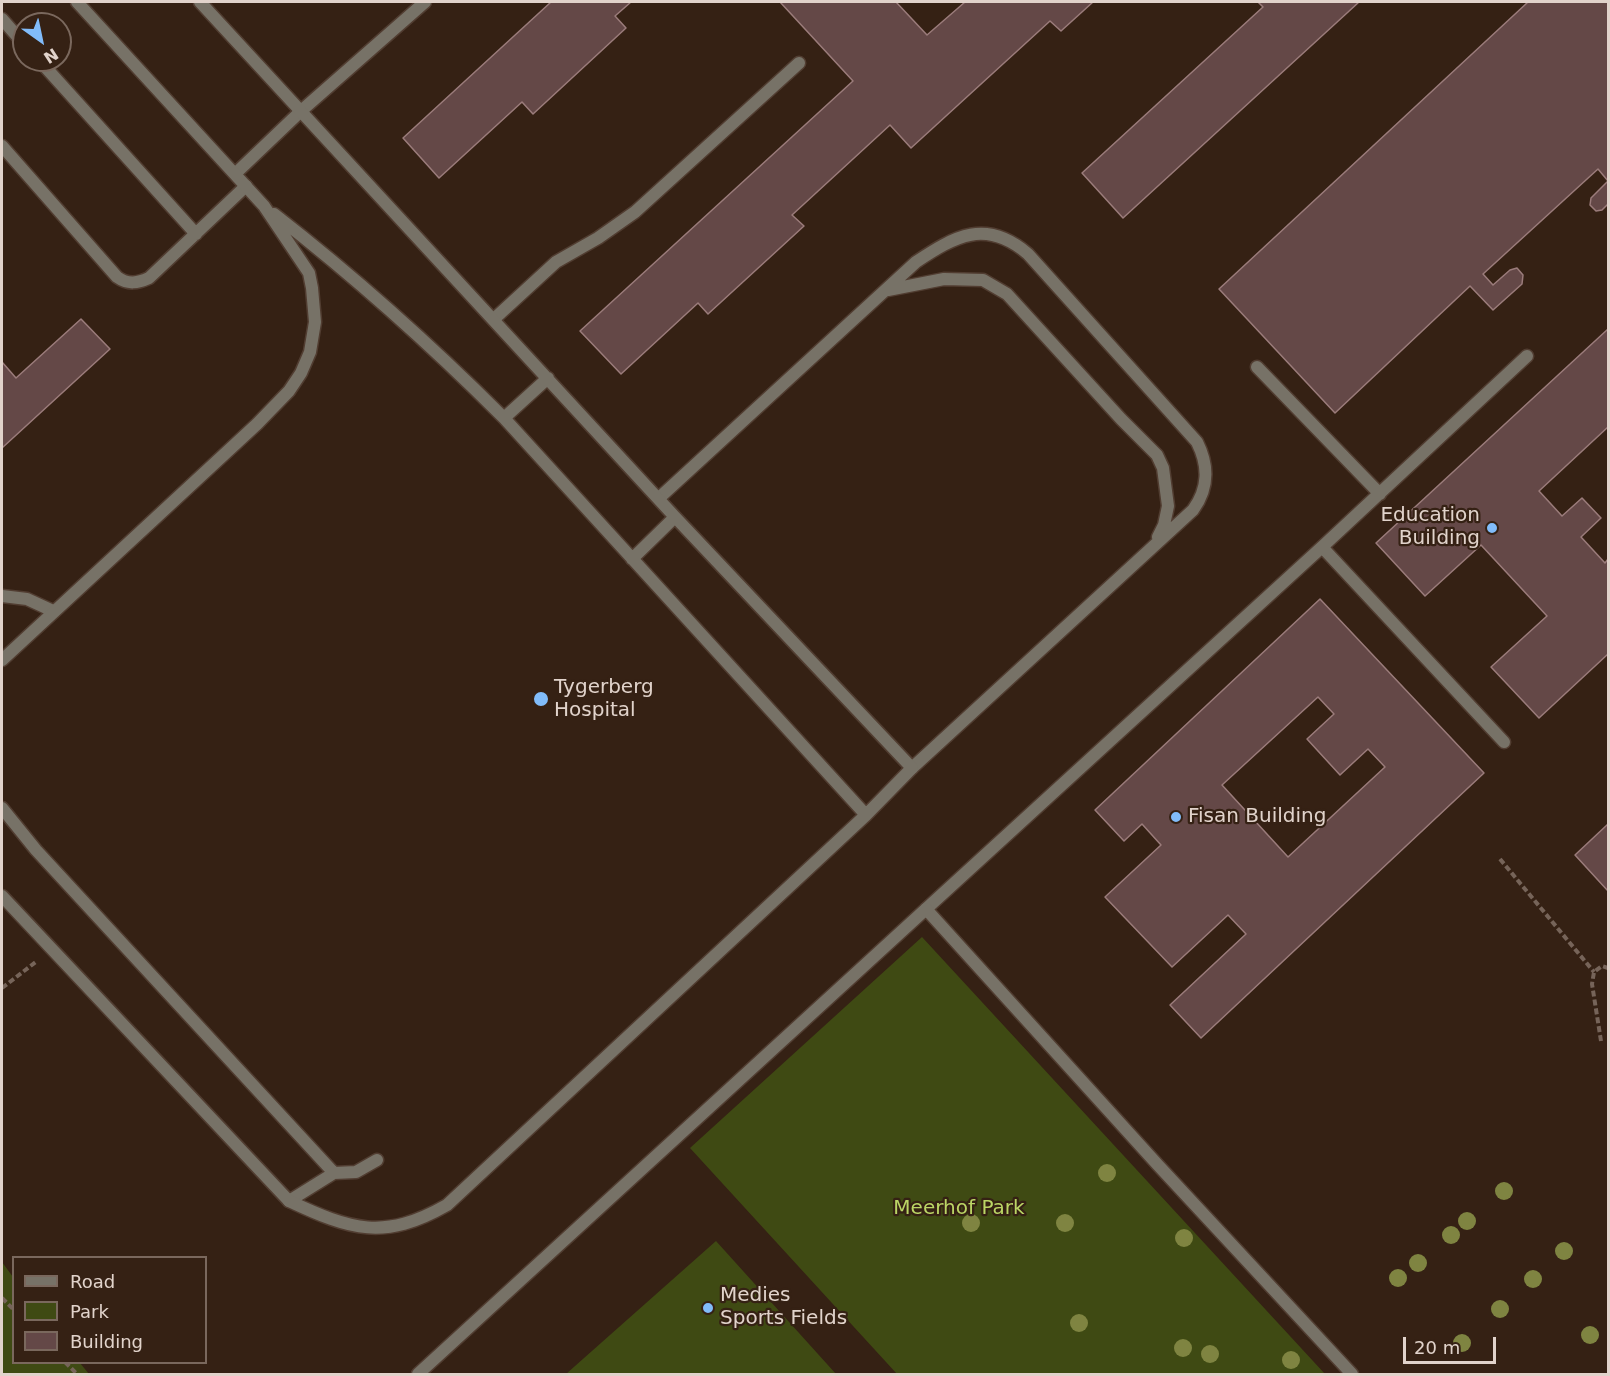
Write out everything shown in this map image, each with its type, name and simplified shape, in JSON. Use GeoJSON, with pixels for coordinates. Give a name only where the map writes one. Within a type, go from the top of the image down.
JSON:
{"type":"FeatureCollection","features":[{"type":"Feature","properties":{"kind":"street"},"geometry":{"type":"LineString","coordinates":[[2,660],[257,424],[289,391],[301,373],[310,352],[315,322],[311,280],[301,260],[264,206],[77,2]]}},
{"type":"Feature","properties":{"kind":"street"},"geometry":{"type":"LineString","coordinates":[[200,2],[675,517],[912,768]]}},
{"type":"Feature","properties":{"kind":"street"},"geometry":{"type":"LineString","coordinates":[[236,173],[301,111],[425,2]]}},
{"type":"Feature","properties":{"kind":"street"},"geometry":{"type":"LineString","coordinates":[[2,19],[12,30]]}},
{"type":"Feature","properties":{"kind":"street"},"geometry":{"type":"LineString","coordinates":[[494,319],[556,262],[598,238],[635,212],[799,63]]}},
{"type":"Feature","properties":{"kind":"street"},"geometry":{"type":"LineString","coordinates":[[50,72],[196,234]]}},
{"type":"Feature","properties":{"kind":"street"},"geometry":{"type":"LineString","coordinates":[[2,146],[110,270],[123,281],[135,283],[149,278],[246,186]]}},
{"type":"Feature","properties":{"kind":"street"},"geometry":{"type":"LineString","coordinates":[[264,206],[336,262],[504,418],[866,815]]}},
{"type":"Feature","properties":{"kind":"street"},"geometry":{"type":"LineString","coordinates":[[2,896],[289,1201],[328,1219],[365,1228],[403,1225],[447,1206],[866,815],[912,768],[1193,510],[1199,501],[1207,474],[1203,453],[1197,442],[1028,254],[1013,243],[986,234],[955,238],[923,258],[659,498]]}},
{"type":"Feature","properties":{"kind":"street"},"geometry":{"type":"LineString","coordinates":[[886,290],[944,279],[982,280],[1007,294],[1109,407],[1156,455],[1163,468],[1168,506],[1164,525],[1154,546]]}},
{"type":"Feature","properties":{"kind":"street"},"geometry":{"type":"LineString","coordinates":[[418,1374],[1322,548],[1527,356]]}},
{"type":"Feature","properties":{"kind":"street"},"geometry":{"type":"LineString","coordinates":[[1257,367],[1380,494]]}},
{"type":"Feature","properties":{"kind":"street"},"geometry":{"type":"LineString","coordinates":[[504,418],[548,378]]}},
{"type":"Feature","properties":{"kind":"street"},"geometry":{"type":"LineString","coordinates":[[632,559],[675,517]]}},
{"type":"Feature","properties":{"kind":"street"},"geometry":{"type":"LineString","coordinates":[[1322,548],[1504,742]]}},
{"type":"Feature","properties":{"kind":"street"},"geometry":{"type":"LineString","coordinates":[[2,596],[27,599],[53,611]]}},
{"type":"Feature","properties":{"kind":"street"},"geometry":{"type":"LineString","coordinates":[[2,812],[334,1173]]}},
{"type":"Feature","properties":{"kind":"street"},"geometry":{"type":"LineString","coordinates":[[926,909],[1165,1173],[1352,1374]]}},
{"type":"Feature","properties":{"kind":"street"},"geometry":{"type":"LineString","coordinates":[[289,1201],[334,1173],[356,1172],[377,1160]]}},
{"type":"Feature","properties":{"kind":"path"},"geometry":{"type":"LineString","coordinates":[[1500,859],[1594,972]]}},
{"type":"Feature","properties":{"kind":"path"},"geometry":{"type":"LineString","coordinates":[[2,988],[52,950]]}},
{"type":"Feature","properties":{"kind":"path"},"geometry":{"type":"LineString","coordinates":[[1601,1041],[1592,984],[1594,972],[1602,966],[1608,968]]}},
{"type":"Feature","properties":{"kind":"green space","name":"Meerhof Park"},"geometry":{"type":"Polygon","coordinates":[[[922,937],[1325,1374],[897,1374],[690,1148],[922,937]]]}},
{"type":"Feature","properties":{"kind":"green space","name":"Medies Sports Fields"},"geometry":{"type":"Polygon","coordinates":[[[716,1241],[836,1374],[566,1374],[716,1241]]]}},
{"type":"Feature","properties":{"kind":"green space"},"geometry":{"type":"Polygon","coordinates":[[[2,1262],[12,1276],[12,1364],[81,1364],[89,1374],[2,1374],[2,1262]]]}},
{"type":"Feature","properties":{"kind":"building"},"geometry":{"type":"Polygon","coordinates":[[[551,2],[631,2],[615,16],[626,28],[533,114],[522,102],[439,178],[403,138],[551,2]]]}},
{"type":"Feature","properties":{"kind":"building"},"geometry":{"type":"Polygon","coordinates":[[[780,2],[896,2],[927,35],[965,2],[1093,2],[1061,31],[1050,21],[911,148],[890,125],[792,215],[804,226],[708,314],[698,303],[621,374],[580,331],[853,81],[780,2]]]}},
{"type":"Feature","properties":{"kind":"building"},"geometry":{"type":"Polygon","coordinates":[[[1258,2],[1359,2],[1123,218],[1082,173],[1263,7],[1258,2]]]}},
{"type":"Feature","properties":{"kind":"building"},"geometry":{"type":"Polygon","coordinates":[[[1528,2],[1608,2],[1608,181],[1598,169],[1483,274],[1493,285],[1510,270],[1517,268],[1523,275],[1522,284],[1493,310],[1470,286],[1335,413],[1219,289],[1528,2]]]}},
{"type":"Feature","properties":{"kind":"building"},"geometry":{"type":"Polygon","coordinates":[[[1608,181],[1608,204],[1602,210],[1596,211],[1590,205],[1591,198],[1608,181]]]}},
{"type":"Feature","properties":{"kind":"building"},"geometry":{"type":"Polygon","coordinates":[[[81,319],[110,349],[2,448],[2,362],[16,378],[81,319]]]}},
{"type":"Feature","properties":{"kind":"building","name":"Education Building"},"geometry":{"type":"Polygon","coordinates":[[[1608,329],[1608,427],[1539,491],[1562,516],[1582,498],[1601,518],[1581,537],[1605,563],[1608,559],[1608,654],[1539,718],[1491,667],[1547,616],[1481,545],[1425,596],[1376,543],[1608,329]]]}},
{"type":"Feature","properties":{"kind":"building","name":"Fisan Building"},"geometry":{"type":"Polygon","coordinates":[[[1320,599],[1484,773],[1201,1038],[1170,1005],[1246,934],[1228,915],[1172,967],[1105,897],[1161,845],[1142,824],[1124,841],[1095,810],[1320,599]],[[1318,697],[1222,785],[1288,857],[1385,767],[1368,749],[1340,775],[1307,739],[1334,714],[1318,697]]]}},
{"type":"Feature","properties":{"kind":"building"},"geometry":{"type":"Polygon","coordinates":[[[1608,824],[1608,891],[1575,855],[1608,824]]]}},
{"type":"Feature","properties":{"kind":"place","name":"Education Building"},"geometry":{"type":"Point","coordinates":[1492,528]}},
{"type":"Feature","properties":{"kind":"place","name":"Tygerberg Hospital"},"geometry":{"type":"Point","coordinates":[541,699]}},
{"type":"Feature","properties":{"kind":"place","name":"Fisan Building"},"geometry":{"type":"Point","coordinates":[1176,817]}},
{"type":"Feature","properties":{"kind":"place","name":"Medies Sports Fields"},"geometry":{"type":"Point","coordinates":[708,1308]}}]}
